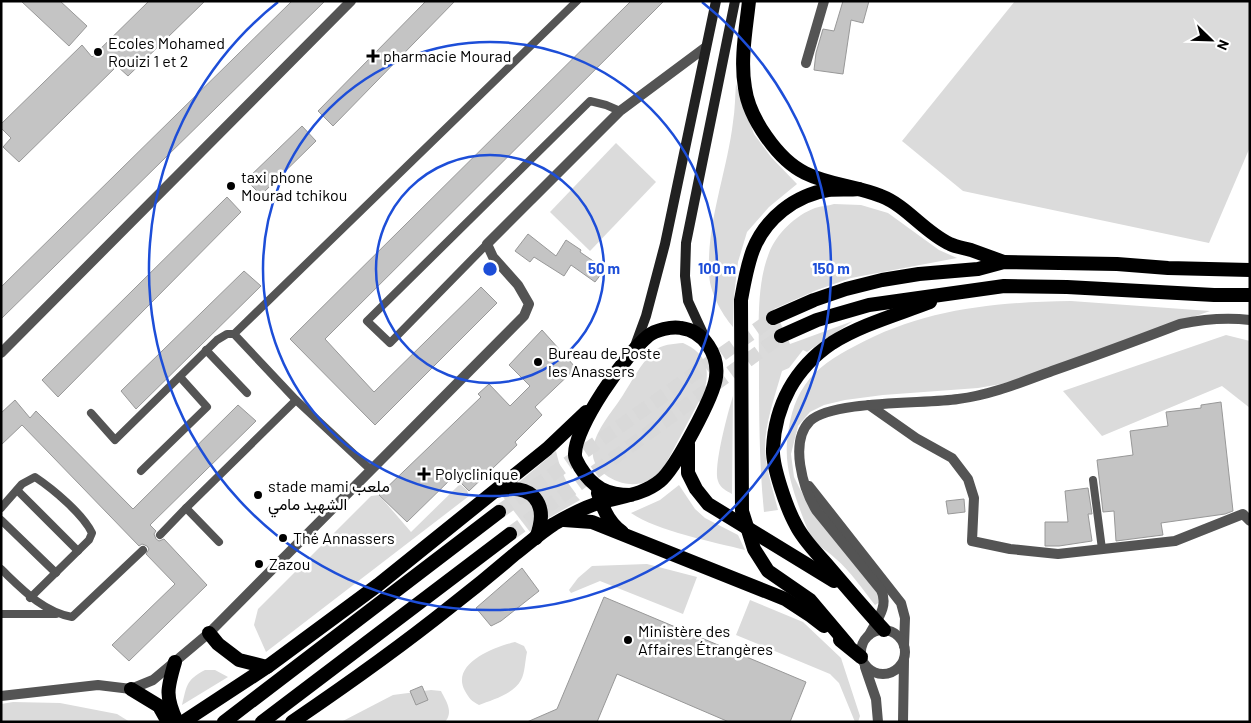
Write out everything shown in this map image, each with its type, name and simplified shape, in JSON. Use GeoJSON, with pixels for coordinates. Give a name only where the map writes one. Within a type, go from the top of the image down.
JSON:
{"type":"FeatureCollection","features":[{"type":"Feature","properties":{"kind":"highway"},"geometry":{"type":"LineString","coordinates":[[749,1],[744,56],[745,89],[756,122],[782,155],[804,173],[882,196],[898,205],[949,244],[1004,262]]}},
{"type":"Feature","properties":{"kind":"highway"},"geometry":{"type":"LineString","coordinates":[[859,189],[828,190],[802,197],[779,213],[765,229],[753,249],[746,272],[741,300],[742,511],[754,549],[768,571],[810,600],[862,660]]}},
{"type":"Feature","properties":{"kind":"highway"},"geometry":{"type":"LineString","coordinates":[[773,318],[814,300],[864,284],[919,274],[978,269],[1004,262],[1117,264],[1168,268],[1250,270]]}},
{"type":"Feature","properties":{"kind":"highway"},"geometry":{"type":"LineString","coordinates":[[781,336],[816,320],[869,305],[1004,286],[1250,295]]}},
{"type":"Feature","properties":{"kind":"highway"},"geometry":{"type":"LineString","coordinates":[[880,626],[808,545],[796,525],[784,499],[773,451],[776,423],[784,397],[798,376],[812,359],[832,343],[864,327],[947,295]]}},
{"type":"Feature","properties":{"kind":"highway"},"geometry":{"type":"LineString","coordinates":[[292,722],[448,608],[555,524],[601,502],[631,495],[647,490],[661,480],[679,457],[716,378],[716,365],[712,352],[702,338],[681,327],[649,334],[632,352],[595,402],[583,425],[577,442],[574,457],[585,474],[596,486],[607,493],[631,495]]}},
{"type":"Feature","properties":{"kind":"highway"},"geometry":{"type":"LineString","coordinates":[[183,722],[267,667],[378,585],[547,449],[595,402]]}},
{"type":"Feature","properties":{"kind":"highway"},"geometry":{"type":"LineString","coordinates":[[688,440],[688,473],[696,489],[708,504],[818,570],[849,591]]}},
{"type":"Feature","properties":{"kind":"highway"},"geometry":{"type":"LineString","coordinates":[[596,486],[601,502],[615,527],[626,534]]}},
{"type":"Feature","properties":{"kind":"highway"},"geometry":{"type":"LineString","coordinates":[[494,492],[507,488],[523,489],[533,496],[542,516],[541,526],[536,538]]}},
{"type":"Feature","properties":{"kind":"highway"},"geometry":{"type":"LineString","coordinates":[[224,722],[499,512]]}},
{"type":"Feature","properties":{"kind":"highway"},"geometry":{"type":"LineString","coordinates":[[563,520],[592,522],[626,534],[719,574],[785,599],[811,616],[848,645]]}},
{"type":"Feature","properties":{"kind":"highway"},"geometry":{"type":"LineString","coordinates":[[262,722],[510,534]]}},
{"type":"Feature","properties":{"kind":"highway"},"geometry":{"type":"LineString","coordinates":[[209,633],[218,644],[239,660],[267,667]]}},
{"type":"Feature","properties":{"kind":"highway"},"geometry":{"type":"LineString","coordinates":[[175,662],[169,682],[168,700],[177,722]]}},
{"type":"Feature","properties":{"kind":"highway"},"geometry":{"type":"LineString","coordinates":[[131,690],[159,706],[168,722]]}},
{"type":"Feature","properties":{"kind":"main road"},"geometry":{"type":"LineString","coordinates":[[632,352],[646,316],[665,244],[716,1]]}},
{"type":"Feature","properties":{"kind":"main road"},"geometry":{"type":"LineString","coordinates":[[712,352],[688,301],[685,276],[686,243],[735,1]]}},
{"type":"Feature","properties":{"kind":"street"},"geometry":{"type":"LineString","coordinates":[[1,353],[351,1]]}},
{"type":"Feature","properties":{"kind":"street"},"geometry":{"type":"LineString","coordinates":[[806,63],[824,1]]}},
{"type":"Feature","properties":{"kind":"street"},"geometry":{"type":"LineString","coordinates":[[1,696],[98,685],[131,690],[153,680],[209,633],[524,316],[529,304],[518,285],[493,257],[487,244],[620,111],[706,48]]}},
{"type":"Feature","properties":{"kind":"street"},"geometry":{"type":"LineString","coordinates":[[878,722],[876,699],[862,660],[862,645],[869,635],[880,626],[884,596],[810,500],[799,462],[799,451],[804,431],[810,422],[824,412],[868,405],[935,402],[983,395],[1180,324],[1205,319],[1231,318],[1250,320]]}},
{"type":"Feature","properties":{"kind":"street"},"geometry":{"type":"LineString","coordinates":[[868,405],[916,438],[952,458],[968,479],[974,498],[972,541],[1010,549],[1058,554],[1175,541],[1243,514],[1250,521]]}},
{"type":"Feature","properties":{"kind":"street"},"geometry":{"type":"LineString","coordinates":[[804,479],[901,603],[906,618],[903,722]]}},
{"type":"Feature","properties":{"kind":"street"},"geometry":{"type":"LineString","coordinates":[[880,626],[896,634],[904,646]]}},
{"type":"Feature","properties":{"kind":"street"},"geometry":{"type":"LineString","coordinates":[[862,660],[875,673],[882,675],[896,670],[904,658]]}},
{"type":"Feature","properties":{"kind":"lane"},"geometry":{"type":"LineString","coordinates":[[91,413],[115,440],[206,350],[227,334],[234,334],[577,1]]}},
{"type":"Feature","properties":{"kind":"lane"},"geometry":{"type":"LineString","coordinates":[[487,244],[390,343],[367,320],[590,102],[606,105],[620,111]]}},
{"type":"Feature","properties":{"kind":"lane"},"geometry":{"type":"LineString","coordinates":[[234,334],[296,400],[371,470]]}},
{"type":"Feature","properties":{"kind":"lane"},"geometry":{"type":"LineString","coordinates":[[206,350],[246,392]]}},
{"type":"Feature","properties":{"kind":"lane"},"geometry":{"type":"LineString","coordinates":[[141,472],[207,407],[180,376]]}},
{"type":"Feature","properties":{"kind":"lane"},"geometry":{"type":"LineString","coordinates":[[160,535],[296,400]]}},
{"type":"Feature","properties":{"kind":"lane"},"geometry":{"type":"LineString","coordinates":[[1,508],[22,484],[35,477],[46,484],[87,523],[92,533],[89,540],[30,598]]}},
{"type":"Feature","properties":{"kind":"lane"},"geometry":{"type":"LineString","coordinates":[[1093,480],[1102,549]]}},
{"type":"Feature","properties":{"kind":"lane"},"geometry":{"type":"LineString","coordinates":[[17,490],[78,551]]}},
{"type":"Feature","properties":{"kind":"lane"},"geometry":{"type":"LineString","coordinates":[[186,508],[219,542]]}},
{"type":"Feature","properties":{"kind":"lane"},"geometry":{"type":"LineString","coordinates":[[1,520],[56,573]]}},
{"type":"Feature","properties":{"kind":"lane"},"geometry":{"type":"LineString","coordinates":[[1,614],[58,614],[72,617],[142,550]]}},
{"type":"Feature","properties":{"kind":"lane"},"geometry":{"type":"LineString","coordinates":[[1,569],[30,598],[58,614]]}},
{"type":"Feature","properties":{"kind":"shaded area"},"geometry":{"type":"Polygon","coordinates":[[[1015,1],[1250,1],[1250,147],[1209,243],[963,191],[902,141],[1015,1]]]}},
{"type":"Feature","properties":{"kind":"shaded area"},"geometry":{"type":"Polygon","coordinates":[[[736,84],[754,134],[771,157],[797,184],[769,207],[747,232],[738,262],[733,327],[713,294],[709,272],[709,253],[714,215],[730,141],[736,84]]]}},
{"type":"Feature","properties":{"kind":"shaded area"},"geometry":{"type":"Polygon","coordinates":[[[616,143],[656,182],[590,251],[550,212],[616,143]]]}},
{"type":"Feature","properties":{"kind":"shaded area"},"geometry":{"type":"Polygon","coordinates":[[[834,204],[861,205],[888,213],[939,250],[957,258],[851,278],[817,290],[774,309],[790,344],[853,321],[807,352],[803,350],[789,368],[782,371],[765,439],[768,472],[778,510],[764,512],[760,437],[759,321],[762,279],[769,253],[782,232],[794,220],[808,211],[817,207],[834,204]]]}},
{"type":"Feature","properties":{"kind":"shaded area"},"geometry":{"type":"Polygon","coordinates":[[[1071,301],[1210,311],[1007,383],[978,388],[883,395],[845,400],[824,405],[810,412],[798,426],[791,454],[794,477],[810,507],[875,584],[880,602],[875,605],[847,570],[813,539],[790,479],[787,452],[789,427],[797,398],[805,385],[821,367],[841,354],[881,333],[907,324],[933,316],[987,306],[1071,301]]]}},
{"type":"Feature","properties":{"kind":"shaded area"},"geometry":{"type":"Polygon","coordinates":[[[1226,335],[1250,341],[1250,408],[1222,386],[1102,436],[1063,391],[1226,335]]]}},
{"type":"Feature","properties":{"kind":"shaded area"},"geometry":{"type":"Polygon","coordinates":[[[683,343],[697,352],[705,363],[707,376],[704,392],[660,473],[652,479],[639,484],[618,482],[611,479],[595,463],[594,443],[598,433],[649,356],[661,347],[683,343]]]}},
{"type":"Feature","properties":{"kind":"shaded area"},"geometry":{"type":"Polygon","coordinates":[[[733,396],[732,494],[720,486],[717,474],[722,439],[733,396]]]}},
{"type":"Feature","properties":{"kind":"shaded area"},"geometry":{"type":"Polygon","coordinates":[[[556,451],[565,477],[571,489],[580,500],[547,519],[518,483],[556,451]]]}},
{"type":"Feature","properties":{"kind":"shaded area"},"geometry":{"type":"Polygon","coordinates":[[[460,484],[467,490],[469,496],[266,652],[254,625],[258,609],[371,496],[379,495],[411,532],[460,484]]]}},
{"type":"Feature","properties":{"kind":"shaded area"},"geometry":{"type":"Polygon","coordinates":[[[679,485],[695,509],[705,518],[738,535],[745,550],[670,531],[631,513],[660,500],[679,485]]]}},
{"type":"Feature","properties":{"kind":"shaded area"},"geometry":{"type":"Polygon","coordinates":[[[508,495],[519,496],[527,500],[533,507],[537,517],[530,532],[503,497],[508,495]]]}},
{"type":"Feature","properties":{"kind":"shaded area"},"geometry":{"type":"Polygon","coordinates":[[[647,564],[697,577],[683,614],[600,581],[571,593],[569,590],[578,578],[592,566],[647,564]]]}},
{"type":"Feature","properties":{"kind":"shaded area"},"geometry":{"type":"Polygon","coordinates":[[[750,600],[803,622],[841,658],[860,716],[858,722],[855,722],[839,683],[830,674],[736,635],[750,600]]]}},
{"type":"Feature","properties":{"kind":"shaded area"},"geometry":{"type":"Polygon","coordinates":[[[515,642],[524,646],[527,652],[523,674],[518,685],[496,699],[479,705],[474,702],[465,691],[462,681],[469,665],[476,658],[496,648],[515,642]]]}},
{"type":"Feature","properties":{"kind":"shaded area"},"geometry":{"type":"Polygon","coordinates":[[[205,670],[215,670],[228,677],[182,705],[188,684],[194,677],[205,670]]]}},
{"type":"Feature","properties":{"kind":"shaded area"},"geometry":{"type":"Polygon","coordinates":[[[431,690],[441,691],[447,703],[449,714],[445,722],[341,722],[393,695],[431,690]]]}},
{"type":"Feature","properties":{"kind":"shaded area"},"geometry":{"type":"Polygon","coordinates":[[[13,702],[60,703],[117,714],[130,722],[1,722],[1,704],[13,702]]]}},
{"type":"Feature","properties":{"kind":"building"},"geometry":{"type":"Polygon","coordinates":[[[21,1],[60,1],[87,26],[69,46],[21,1]]]}},
{"type":"Feature","properties":{"kind":"building"},"geometry":{"type":"Polygon","coordinates":[[[149,1],[205,1],[128,76],[117,66],[19,162],[3,147],[11,138],[1,128],[1,124],[82,45],[92,57],[149,1]]]}},
{"type":"Feature","properties":{"kind":"building"},"geometry":{"type":"Polygon","coordinates":[[[292,1],[325,1],[1,319],[1,287],[292,1]]]}},
{"type":"Feature","properties":{"kind":"building"},"geometry":{"type":"Polygon","coordinates":[[[426,1],[455,1],[333,126],[318,111],[426,1]]]}},
{"type":"Feature","properties":{"kind":"building"},"geometry":{"type":"Polygon","coordinates":[[[631,1],[664,1],[325,339],[374,392],[481,287],[497,303],[375,425],[290,339],[631,1]]]}},
{"type":"Feature","properties":{"kind":"building"},"geometry":{"type":"Polygon","coordinates":[[[843,1],[869,1],[863,23],[851,20],[843,74],[814,70],[816,53],[823,29],[834,31],[843,1]]]}},
{"type":"Feature","properties":{"kind":"building"},"geometry":{"type":"Polygon","coordinates":[[[302,126],[316,141],[261,195],[246,180],[302,126]]]}},
{"type":"Feature","properties":{"kind":"building"},"geometry":{"type":"Polygon","coordinates":[[[227,197],[241,212],[58,397],[42,380],[227,197]]]}},
{"type":"Feature","properties":{"kind":"building"},"geometry":{"type":"Polygon","coordinates":[[[528,234],[556,256],[566,240],[605,269],[595,282],[571,265],[564,276],[534,257],[530,262],[515,251],[528,234]]]}},
{"type":"Feature","properties":{"kind":"building"},"geometry":{"type":"Polygon","coordinates":[[[244,271],[261,286],[136,409],[121,391],[244,271]]]}},
{"type":"Feature","properties":{"kind":"building"},"geometry":{"type":"Polygon","coordinates":[[[542,330],[576,368],[535,407],[542,415],[515,442],[517,445],[469,491],[454,476],[407,522],[379,495],[481,397],[478,394],[489,384],[510,406],[530,386],[509,365],[542,330]]]}},
{"type":"Feature","properties":{"kind":"building"},"geometry":{"type":"Polygon","coordinates":[[[15,400],[30,418],[36,411],[133,509],[238,405],[256,421],[150,525],[156,531],[154,534],[156,539],[159,541],[164,539],[207,585],[129,661],[112,645],[175,584],[146,554],[149,549],[147,546],[142,544],[139,546],[22,425],[1,445],[1,413],[15,400]]]}},
{"type":"Feature","properties":{"kind":"building"},"geometry":{"type":"Polygon","coordinates":[[[1221,402],[1233,511],[1225,514],[1161,523],[1163,535],[1116,541],[1114,511],[1103,512],[1097,460],[1133,455],[1130,431],[1168,426],[1166,412],[1201,408],[1201,405],[1221,402]]]}},
{"type":"Feature","properties":{"kind":"building"},"geometry":{"type":"Polygon","coordinates":[[[1088,488],[1092,514],[1088,514],[1092,541],[1045,546],[1045,522],[1068,522],[1065,491],[1088,488]]]}},
{"type":"Feature","properties":{"kind":"building"},"geometry":{"type":"Polygon","coordinates":[[[964,499],[965,512],[948,514],[946,501],[964,499]]]}},
{"type":"Feature","properties":{"kind":"building"},"geometry":{"type":"Polygon","coordinates":[[[522,568],[539,591],[501,621],[491,626],[476,608],[522,568]]]}},
{"type":"Feature","properties":{"kind":"building"},"geometry":{"type":"Polygon","coordinates":[[[604,597],[806,682],[790,722],[729,722],[617,674],[597,722],[527,722],[557,709],[604,597]]]}},
{"type":"Feature","properties":{"kind":"building"},"geometry":{"type":"Polygon","coordinates":[[[422,686],[428,700],[416,705],[410,691],[422,686]]]}},
{"type":"Feature","properties":{"kind":"tunnel"},"geometry":{"type":"LineString","coordinates":[[499,512],[773,318]]}},
{"type":"Feature","properties":{"kind":"tunnel"},"geometry":{"type":"LineString","coordinates":[[510,534],[781,336]]}},
{"type":"Feature","properties":{"kind":"place","name":"Ecoles Mohamed Rouizi 1 et 2"},"geometry":{"type":"Point","coordinates":[98,52]}},
{"type":"Feature","properties":{"kind":"place","name":"pharmacie Mourad"},"geometry":{"type":"Point","coordinates":[373,56]}},
{"type":"Feature","properties":{"kind":"place","name":"taxi phone Mourad tchikou"},"geometry":{"type":"Point","coordinates":[231,186]}},
{"type":"Feature","properties":{"kind":"place","name":"Bureau de Poste les Anassers"},"geometry":{"type":"Point","coordinates":[538,362]}},
{"type":"Feature","properties":{"kind":"place","name":"Polyclinique"},"geometry":{"type":"Point","coordinates":[424,474]}},
{"type":"Feature","properties":{"kind":"place","name":"stade mami ملعب الشهيد مامي"},"geometry":{"type":"Point","coordinates":[258,495]}},
{"type":"Feature","properties":{"kind":"place","name":"Thé Annassers"},"geometry":{"type":"Point","coordinates":[283,538]}},
{"type":"Feature","properties":{"kind":"place","name":"Zazou"},"geometry":{"type":"Point","coordinates":[259,564]}},
{"type":"Feature","properties":{"kind":"place","name":"Ministère des Affaires Étrangères"},"geometry":{"type":"Point","coordinates":[628,640]}}]}
